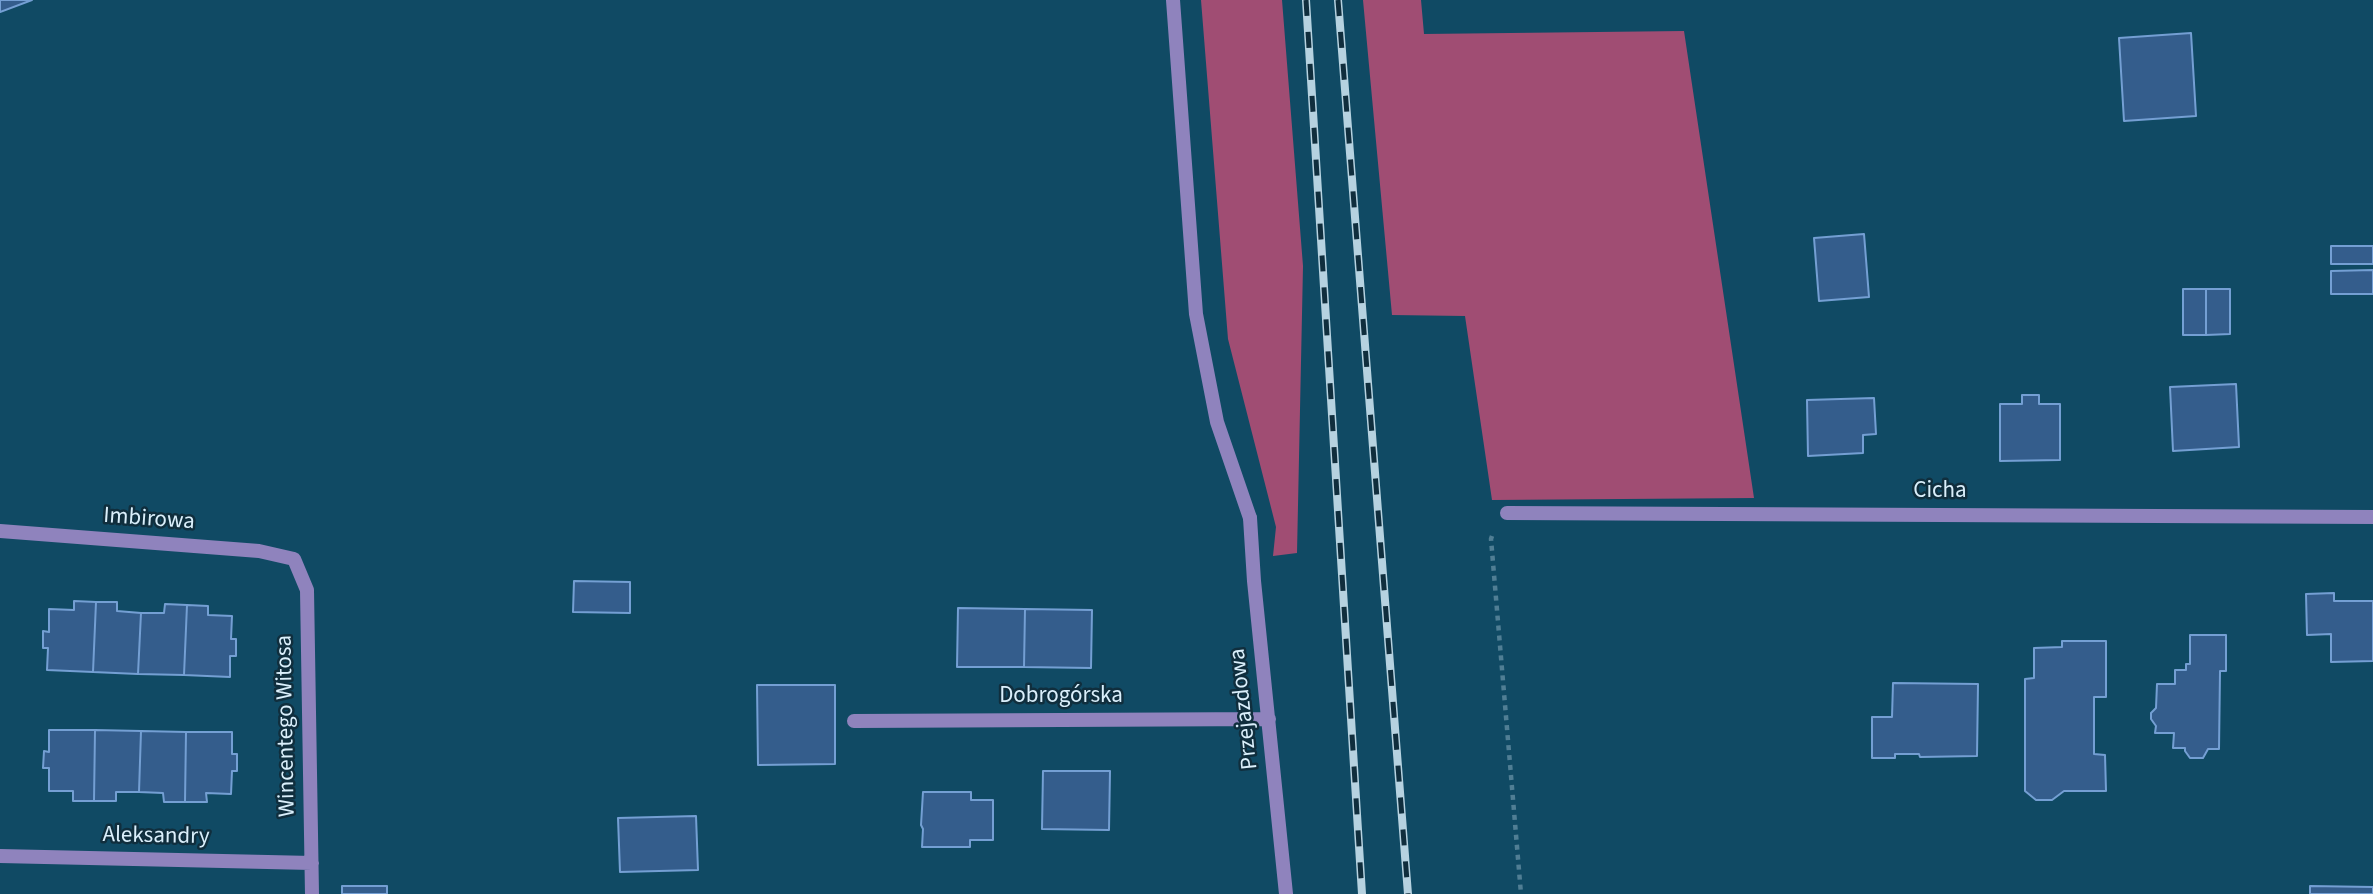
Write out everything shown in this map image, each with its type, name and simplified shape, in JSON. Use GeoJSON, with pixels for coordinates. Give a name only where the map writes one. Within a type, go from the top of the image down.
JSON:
{"type":"FeatureCollection","features":[{"type":"Feature","properties":{"kind":"street","name":"Przejazdowa"},"geometry":{"type":"LineString","coordinates":[[1173,0],[1196,314],[1217,422],[1250,518],[1286,894]]}},
{"type":"Feature","properties":{"kind":"street","name":"Cicha"},"geometry":{"type":"LineString","coordinates":[[1507,513],[2373,517]]}},
{"type":"Feature","properties":{"kind":"street","name":"Imbirowa"},"geometry":{"type":"LineString","coordinates":[[0,531],[259,551],[294,559]]}},
{"type":"Feature","properties":{"kind":"street","name":"Wincentego Witosa"},"geometry":{"type":"LineString","coordinates":[[294,559],[307,590],[312,894]]}},
{"type":"Feature","properties":{"kind":"street","name":"Dobrogórska"},"geometry":{"type":"LineString","coordinates":[[854,721],[1269,719]]}},
{"type":"Feature","properties":{"kind":"street","name":"Aleksandry"},"geometry":{"type":"LineString","coordinates":[[0,856],[312,863]]}},
{"type":"Feature","properties":{"kind":"path"},"geometry":{"type":"LineString","coordinates":[[1507,513],[1491,538],[1521,894]]}},
{"type":"Feature","properties":{"kind":"shaded area"},"geometry":{"type":"Polygon","coordinates":[[[1201,0],[1282,0],[1303,266],[1297,553],[1273,556],[1276,527],[1228,339],[1201,0]]]}},
{"type":"Feature","properties":{"kind":"shaded area"},"geometry":{"type":"Polygon","coordinates":[[[1363,0],[1421,0],[1424,34],[1684,31],[1754,498],[1492,500],[1465,316],[1392,315],[1363,0]]]}},
{"type":"Feature","properties":{"kind":"building"},"geometry":{"type":"Polygon","coordinates":[[[0,0],[32,0],[0,12],[0,0]]]}},
{"type":"Feature","properties":{"kind":"building"},"geometry":{"type":"Polygon","coordinates":[[[2191,33],[2196,116],[2124,121],[2119,38],[2191,33]]]}},
{"type":"Feature","properties":{"kind":"building"},"geometry":{"type":"Polygon","coordinates":[[[1864,234],[1869,297],[1819,301],[1814,238],[1864,234]]]}},
{"type":"Feature","properties":{"kind":"building"},"geometry":{"type":"Polygon","coordinates":[[[2331,246],[2373,246],[2373,264],[2331,264],[2331,246]]]}},
{"type":"Feature","properties":{"kind":"building"},"geometry":{"type":"Polygon","coordinates":[[[2373,270],[2373,294],[2331,294],[2331,271],[2373,270]]]}},
{"type":"Feature","properties":{"kind":"building"},"geometry":{"type":"Polygon","coordinates":[[[2183,289],[2206,289],[2206,335],[2183,335],[2183,289]]]}},
{"type":"Feature","properties":{"kind":"building"},"geometry":{"type":"Polygon","coordinates":[[[2206,289],[2230,289],[2230,334],[2206,335],[2206,289]]]}},
{"type":"Feature","properties":{"kind":"building"},"geometry":{"type":"Polygon","coordinates":[[[2236,384],[2239,447],[2173,451],[2170,387],[2236,384]]]}},
{"type":"Feature","properties":{"kind":"building"},"geometry":{"type":"Polygon","coordinates":[[[2022,395],[2039,395],[2039,404],[2060,404],[2060,460],[2000,461],[2000,404],[2022,404],[2022,395]]]}},
{"type":"Feature","properties":{"kind":"building"},"geometry":{"type":"Polygon","coordinates":[[[1874,398],[1876,434],[1863,435],[1863,453],[1808,456],[1807,400],[1874,398]]]}},
{"type":"Feature","properties":{"kind":"building"},"geometry":{"type":"Polygon","coordinates":[[[574,581],[630,582],[630,613],[573,612],[574,581]]]}},
{"type":"Feature","properties":{"kind":"building"},"geometry":{"type":"Polygon","coordinates":[[[2334,593],[2334,601],[2373,601],[2373,661],[2331,662],[2331,634],[2307,635],[2306,594],[2334,593]]]}},
{"type":"Feature","properties":{"kind":"building"},"geometry":{"type":"Polygon","coordinates":[[[74,601],[96,602],[93,672],[47,670],[48,648],[43,648],[43,631],[49,632],[49,609],[74,610],[74,601]]]}},
{"type":"Feature","properties":{"kind":"building"},"geometry":{"type":"Polygon","coordinates":[[[96,602],[117,602],[117,611],[141,613],[138,674],[93,672],[96,602]]]}},
{"type":"Feature","properties":{"kind":"building"},"geometry":{"type":"Polygon","coordinates":[[[165,604],[187,605],[184,675],[138,674],[141,613],[164,613],[165,604]]]}},
{"type":"Feature","properties":{"kind":"building"},"geometry":{"type":"Polygon","coordinates":[[[187,605],[208,606],[208,615],[232,616],[231,639],[236,639],[236,656],[230,656],[230,677],[184,675],[187,605]]]}},
{"type":"Feature","properties":{"kind":"building"},"geometry":{"type":"Polygon","coordinates":[[[958,608],[1025,609],[1024,667],[957,667],[958,608]]]}},
{"type":"Feature","properties":{"kind":"building"},"geometry":{"type":"Polygon","coordinates":[[[1025,609],[1092,610],[1091,668],[1024,667],[1025,609]]]}},
{"type":"Feature","properties":{"kind":"building"},"geometry":{"type":"Polygon","coordinates":[[[2190,635],[2226,635],[2226,671],[2220,671],[2219,749],[2208,749],[2203,758],[2190,758],[2185,748],[2173,748],[2174,733],[2155,733],[2156,726],[2151,719],[2151,713],[2156,708],[2157,684],[2175,684],[2175,670],[2186,670],[2186,664],[2190,664],[2190,635]]]}},
{"type":"Feature","properties":{"kind":"building"},"geometry":{"type":"Polygon","coordinates":[[[2062,641],[2106,641],[2106,697],[2094,697],[2094,754],[2105,755],[2106,791],[2064,791],[2052,800],[2036,800],[2025,791],[2025,679],[2034,678],[2034,648],[2062,647],[2062,641]]]}},
{"type":"Feature","properties":{"kind":"building"},"geometry":{"type":"Polygon","coordinates":[[[1893,683],[1978,684],[1977,756],[1920,757],[1919,754],[1895,754],[1895,758],[1872,758],[1872,717],[1892,717],[1893,683]]]}},
{"type":"Feature","properties":{"kind":"building"},"geometry":{"type":"Polygon","coordinates":[[[757,685],[835,685],[835,764],[758,765],[757,685]]]}},
{"type":"Feature","properties":{"kind":"building"},"geometry":{"type":"Polygon","coordinates":[[[49,730],[95,730],[94,801],[73,801],[73,791],[49,791],[49,768],[43,768],[44,751],[49,752],[49,730]]]}},
{"type":"Feature","properties":{"kind":"building"},"geometry":{"type":"Polygon","coordinates":[[[95,730],[141,731],[139,792],[116,792],[116,801],[94,801],[95,730]]]}},
{"type":"Feature","properties":{"kind":"building"},"geometry":{"type":"Polygon","coordinates":[[[141,731],[186,732],[185,802],[164,802],[163,793],[139,792],[141,731]]]}},
{"type":"Feature","properties":{"kind":"building"},"geometry":{"type":"Polygon","coordinates":[[[186,732],[232,732],[232,754],[237,754],[237,771],[232,771],[231,794],[206,793],[207,802],[185,802],[186,732]]]}},
{"type":"Feature","properties":{"kind":"building"},"geometry":{"type":"Polygon","coordinates":[[[1043,771],[1110,771],[1109,830],[1042,829],[1043,771]]]}},
{"type":"Feature","properties":{"kind":"building"},"geometry":{"type":"Polygon","coordinates":[[[923,792],[971,792],[971,800],[993,800],[993,840],[970,840],[970,847],[922,847],[923,792]]]}},
{"type":"Feature","properties":{"kind":"building"},"geometry":{"type":"Polygon","coordinates":[[[696,816],[698,870],[620,872],[618,818],[696,816]]]}},
{"type":"Feature","properties":{"kind":"building"},"geometry":{"type":"Polygon","coordinates":[[[342,886],[387,886],[387,894],[342,894],[342,886]]]}},
{"type":"Feature","properties":{"kind":"building"},"geometry":{"type":"Polygon","coordinates":[[[2310,886],[2373,887],[2373,894],[2310,894],[2310,886]]]}},
{"type":"Feature","properties":{"kind":"railway"},"geometry":{"type":"LineString","coordinates":[[1306,0],[1362,894]]}},
{"type":"Feature","properties":{"kind":"railway"},"geometry":{"type":"LineString","coordinates":[[1338,0],[1408,894]]}}]}
